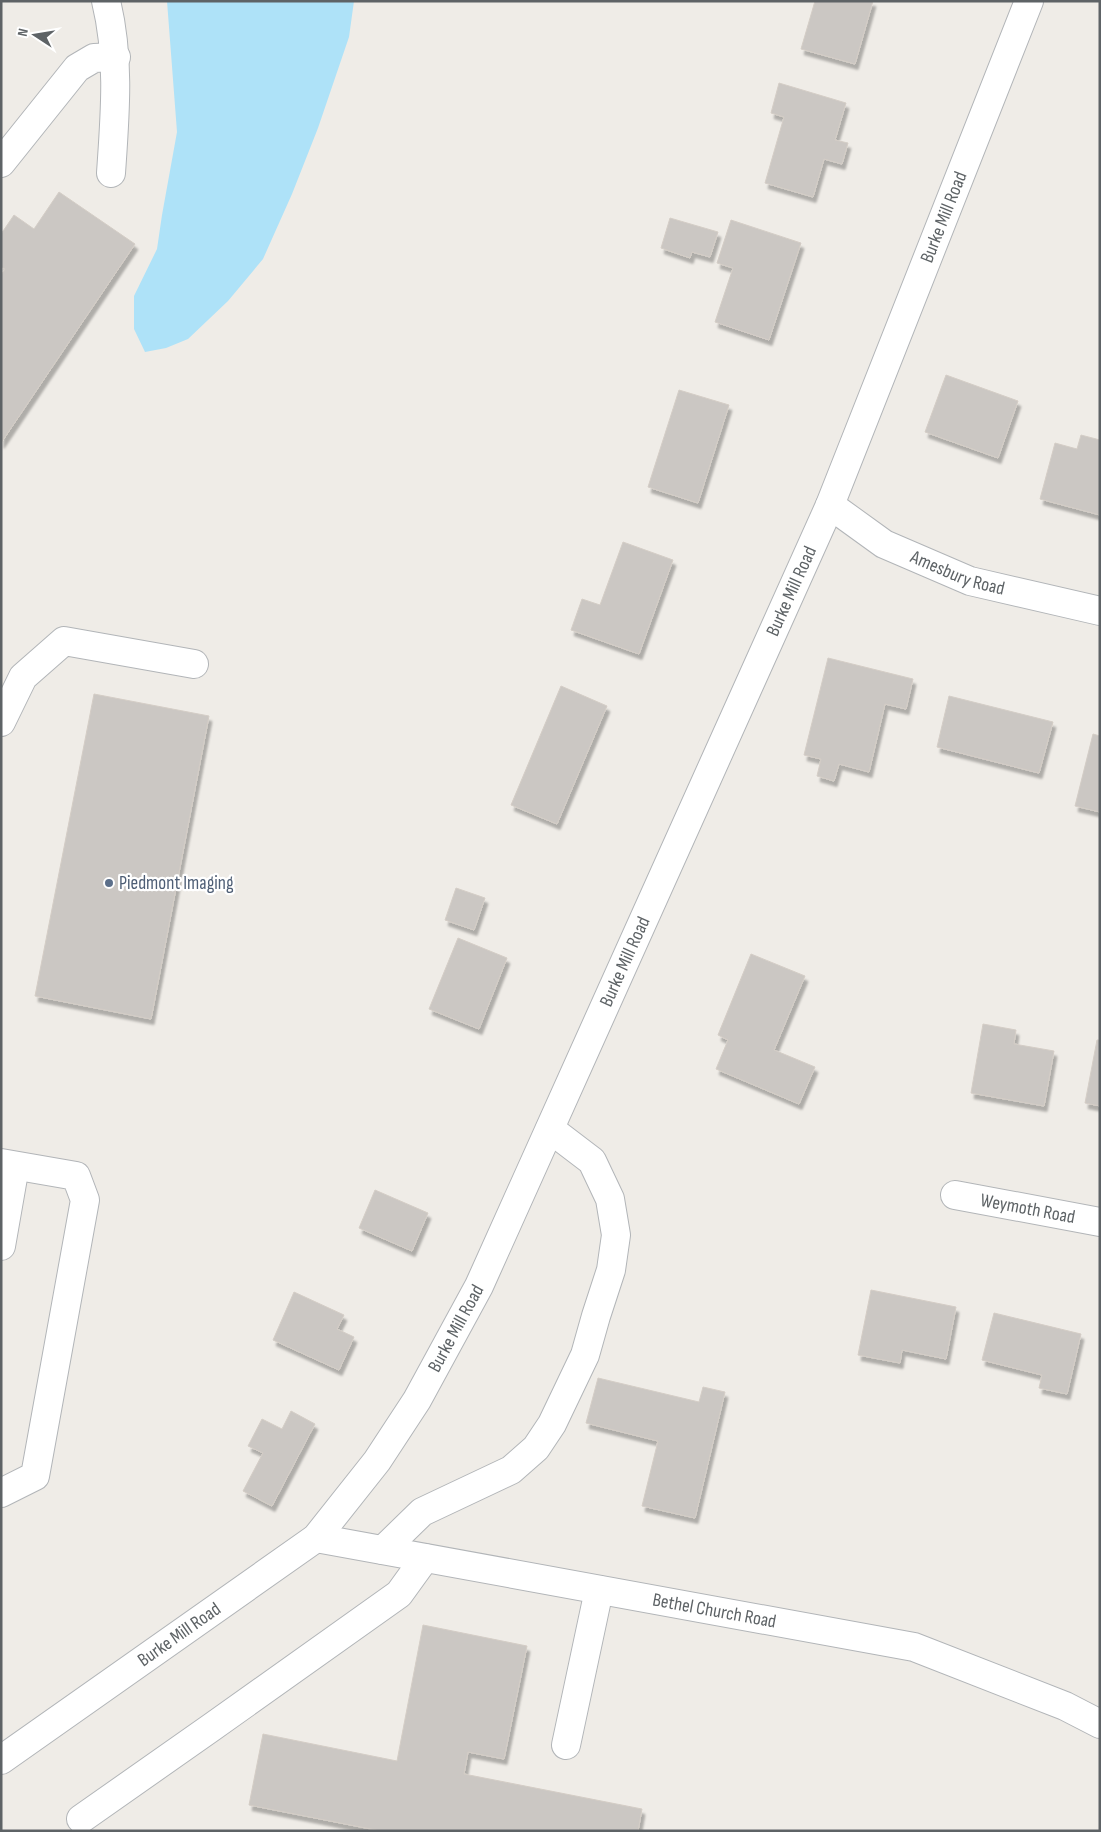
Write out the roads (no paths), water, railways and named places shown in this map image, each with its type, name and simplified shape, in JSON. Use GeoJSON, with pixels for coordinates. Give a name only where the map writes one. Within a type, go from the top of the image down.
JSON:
{"type":"FeatureCollection","features":[{"type":"Feature","properties":{"kind":"street"},"geometry":{"type":"LineString","coordinates":[[106,1],[116,57],[116,104],[111,173]]}},
{"type":"Feature","properties":{"kind":"street","name":"Burke Mill Road"},"geometry":{"type":"LineString","coordinates":[[1,1760],[316,1538],[377,1461],[417,1400],[479,1286],[830,504],[1029,1]]}},
{"type":"Feature","properties":{"kind":"street"},"geometry":{"type":"LineString","coordinates":[[1,163],[77,68],[94,58],[116,57]]}},
{"type":"Feature","properties":{"kind":"street","name":"Amesbury Road"},"geometry":{"type":"LineString","coordinates":[[830,504],[884,544],[970,580],[1100,611]]}},
{"type":"Feature","properties":{"kind":"street"},"geometry":{"type":"LineString","coordinates":[[1,722],[23,677],[64,641],[194,664]]}},
{"type":"Feature","properties":{"kind":"street"},"geometry":{"type":"LineString","coordinates":[[383,1550],[422,1512],[511,1470],[536,1448],[552,1424],[585,1354],[611,1270],[616,1235],[610,1199],[592,1162],[550,1129]]}},
{"type":"Feature","properties":{"kind":"street"},"geometry":{"type":"LineString","coordinates":[[1,1246],[8,1164],[76,1176],[85,1200],[35,1476],[1,1493]]}},
{"type":"Feature","properties":{"kind":"street","name":"Weymoth Road"},"geometry":{"type":"LineString","coordinates":[[955,1195],[1100,1222]]}},
{"type":"Feature","properties":{"kind":"street","name":"Bethel Church Road"},"geometry":{"type":"LineString","coordinates":[[316,1538],[914,1647],[1065,1706],[1100,1724]]}},
{"type":"Feature","properties":{"kind":"street"},"geometry":{"type":"LineString","coordinates":[[81,1819],[398,1594],[425,1558]]}},
{"type":"Feature","properties":{"kind":"street"},"geometry":{"type":"LineString","coordinates":[[566,1745],[599,1590]]}},
{"type":"Feature","properties":{"kind":"water"},"geometry":{"type":"Polygon","coordinates":[[[167,1],[354,1],[349,37],[318,128],[292,194],[263,259],[228,301],[188,339],[166,348],[145,352],[134,329],[134,296],[157,249],[177,132],[167,1]]]}},
{"type":"Feature","properties":{"kind":"place","name":"Piedmont Imaging"},"geometry":{"type":"Point","coordinates":[109,883]}}]}
